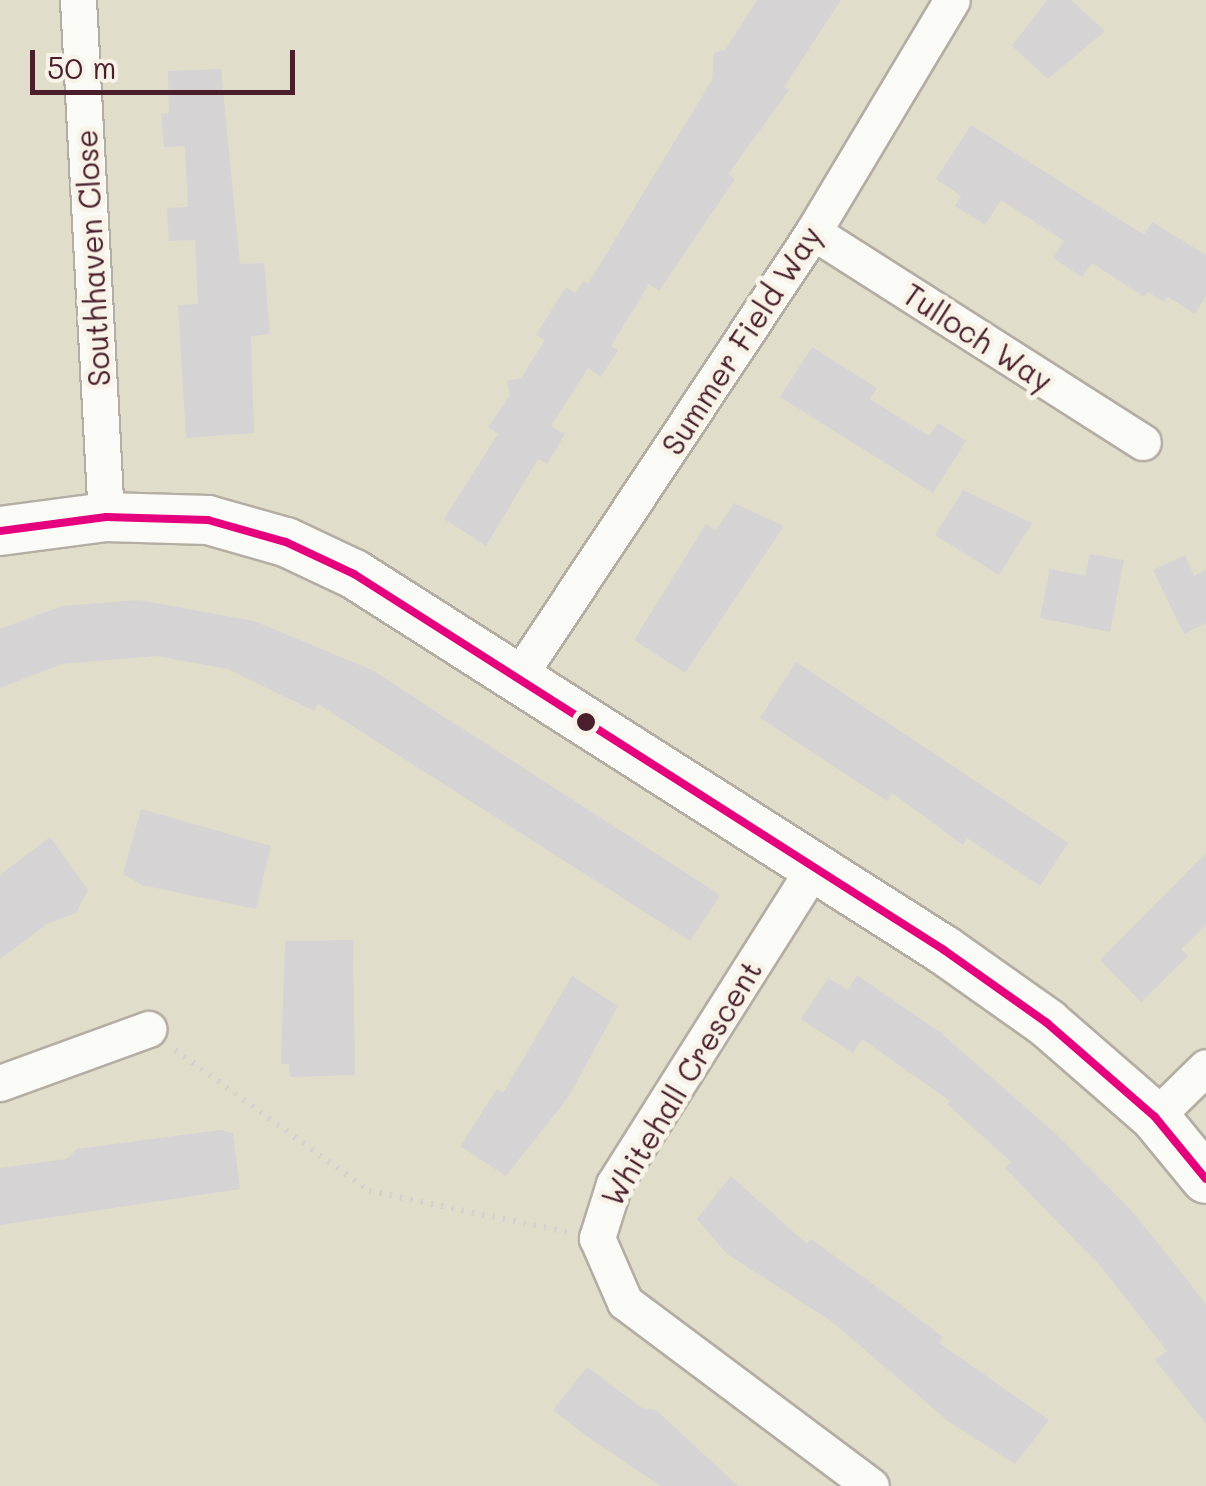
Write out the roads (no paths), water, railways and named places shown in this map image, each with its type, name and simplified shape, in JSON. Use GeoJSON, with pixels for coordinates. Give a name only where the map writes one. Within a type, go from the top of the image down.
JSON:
{"type":"FeatureCollection","features":[{"type":"Feature","properties":{"kind":"street","name":"Southhaven Close"},"geometry":{"type":"LineString","coordinates":[[78,0],[106,516]]}},
{"type":"Feature","properties":{"kind":"street","name":"Summer Field Way"},"geometry":{"type":"LineString","coordinates":[[520,674],[812,232],[952,0]]}},
{"type":"Feature","properties":{"kind":"street","name":"Tulloch Way"},"geometry":{"type":"LineString","coordinates":[[812,232],[1143,442]]}},
{"type":"Feature","properties":{"kind":"street"},"geometry":{"type":"LineString","coordinates":[[0,531],[106,516],[208,520],[286,542],[354,574],[520,674],[816,866],[1048,1023],[1155,1117],[1206,1179]]}},
{"type":"Feature","properties":{"kind":"street","name":"Whitehall Crescent"},"geometry":{"type":"LineString","coordinates":[[816,866],[614,1184],[598,1238],[624,1302],[870,1486]]}},
{"type":"Feature","properties":{"kind":"street"},"geometry":{"type":"LineString","coordinates":[[0,1083],[148,1030]]}},
{"type":"Feature","properties":{"kind":"street"},"geometry":{"type":"LineString","coordinates":[[1155,1117],[1206,1067]]}}]}
